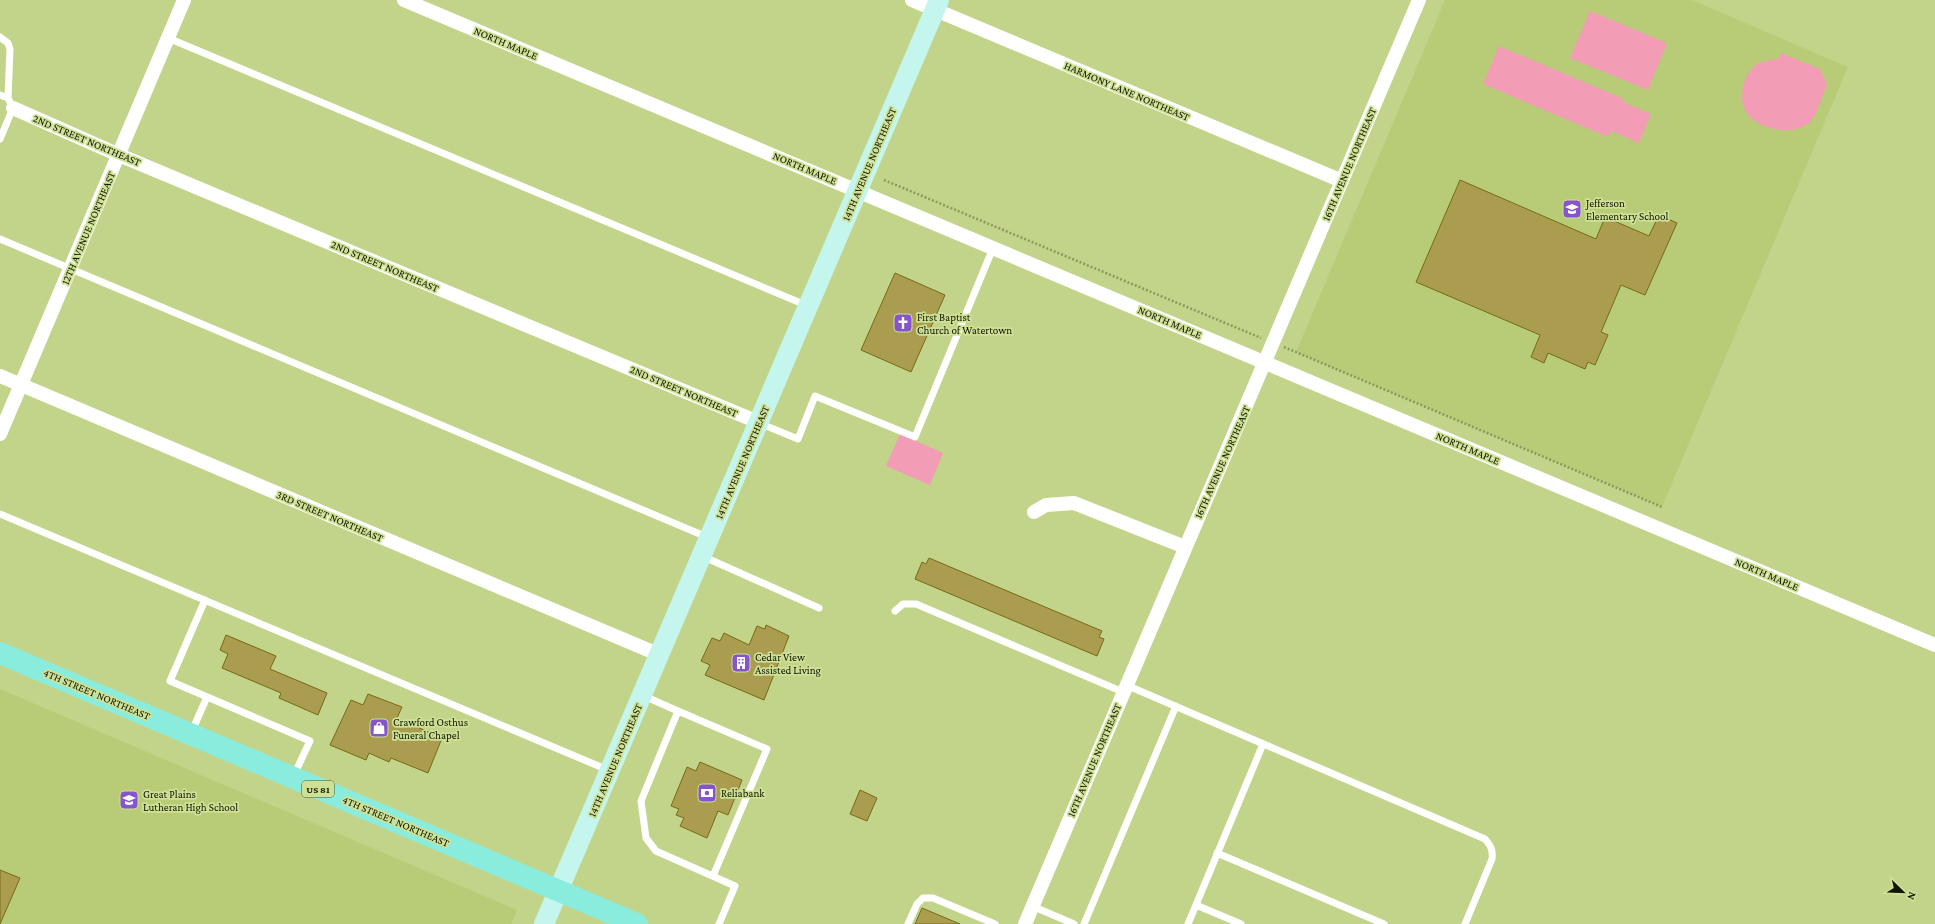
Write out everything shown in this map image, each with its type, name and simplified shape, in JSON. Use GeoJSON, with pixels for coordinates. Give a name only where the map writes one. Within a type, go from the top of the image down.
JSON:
{"type":"FeatureCollection","features":[{"type":"Feature","properties":{"kind":"main road","name":"14TH AVENUE NORTHEAST"},"geometry":{"type":"LineString","coordinates":[[544,924],[643,696],[758,422],[937,5]]}},
{"type":"Feature","properties":{"kind":"main road","name":"4TH STREET NORTHEAST"},"geometry":{"type":"LineString","coordinates":[[0,653],[637,924]]}},
{"type":"Feature","properties":{"kind":"street","name":"12TH AVENUE NORTHEAST"},"geometry":{"type":"LineString","coordinates":[[0,434],[184,0]]}},
{"type":"Feature","properties":{"kind":"street","name":"NORTH MAPLE"},"geometry":{"type":"LineString","coordinates":[[404,0],[1935,645]]}},
{"type":"Feature","properties":{"kind":"street","name":"HARMONY LANE NORTHEAST"},"geometry":{"type":"LineString","coordinates":[[912,0],[937,5],[1342,182]]}},
{"type":"Feature","properties":{"kind":"street","name":"16TH AVENUE NORTHEAST"},"geometry":{"type":"LineString","coordinates":[[1025,924],[1184,547],[1265,363],[1419,0]]}},
{"type":"Feature","properties":{"kind":"street","name":"2ND STREET NORTHEAST"},"geometry":{"type":"LineString","coordinates":[[10,103],[119,155],[758,422]]}},
{"type":"Feature","properties":{"kind":"street","name":"3RD STREET NORTHEAST"},"geometry":{"type":"LineString","coordinates":[[0,376],[660,655]]}},
{"type":"Feature","properties":{"kind":"street"},"geometry":{"type":"LineString","coordinates":[[1034,512],[1046,506],[1074,503],[1184,547]]}},
{"type":"Feature","properties":{"kind":"lane"},"geometry":{"type":"LineString","coordinates":[[0,37],[8,43],[10,49],[10,103],[0,139]]}},
{"type":"Feature","properties":{"kind":"lane"},"geometry":{"type":"LineString","coordinates":[[168,38],[808,306]]}},
{"type":"Feature","properties":{"kind":"lane"},"geometry":{"type":"LineString","coordinates":[[0,95],[10,103]]}},
{"type":"Feature","properties":{"kind":"lane"},"geometry":{"type":"LineString","coordinates":[[0,239],[706,547],[819,608]]}},
{"type":"Feature","properties":{"kind":"lane"},"geometry":{"type":"LineString","coordinates":[[758,422],[798,439],[815,396],[915,437],[993,248]]}},
{"type":"Feature","properties":{"kind":"lane"},"geometry":{"type":"LineString","coordinates":[[0,514],[610,771]]}},
{"type":"Feature","properties":{"kind":"lane"},"geometry":{"type":"LineString","coordinates":[[205,600],[170,681],[310,741],[293,778]]}},
{"type":"Feature","properties":{"kind":"lane"},"geometry":{"type":"LineString","coordinates":[[895,611],[902,604],[916,604],[1125,688],[1176,706],[1485,839],[1490,844],[1493,851],[1492,859],[1465,924]]}},
{"type":"Feature","properties":{"kind":"lane"},"geometry":{"type":"LineString","coordinates":[[643,696],[767,749],[713,876]]}},
{"type":"Feature","properties":{"kind":"lane"},"geometry":{"type":"LineString","coordinates":[[190,734],[207,697]]}},
{"type":"Feature","properties":{"kind":"lane"},"geometry":{"type":"LineString","coordinates":[[1084,924],[1176,706]]}},
{"type":"Feature","properties":{"kind":"lane"},"geometry":{"type":"LineString","coordinates":[[678,711],[641,801],[646,838],[656,852],[735,886],[719,924]]}},
{"type":"Feature","properties":{"kind":"lane"},"geometry":{"type":"LineString","coordinates":[[1188,924],[1263,744]]}},
{"type":"Feature","properties":{"kind":"lane"},"geometry":{"type":"LineString","coordinates":[[1217,854],[1384,924]]}},
{"type":"Feature","properties":{"kind":"lane"},"geometry":{"type":"LineString","coordinates":[[908,924],[917,904],[923,898],[933,898],[983,922],[995,924]]}},
{"type":"Feature","properties":{"kind":"lane"},"geometry":{"type":"LineString","coordinates":[[1196,905],[1241,924]]}},
{"type":"Feature","properties":{"kind":"lane"},"geometry":{"type":"LineString","coordinates":[[1032,906],[1074,924]]}},
{"type":"Feature","properties":{"kind":"path"},"geometry":{"type":"LineString","coordinates":[[884,180],[1662,507]]}},
{"type":"Feature","properties":{"kind":"shaded area","name":"Jefferson Elementary School"},"geometry":{"type":"Polygon","coordinates":[[[1445,0],[1692,0],[1848,67],[1662,507],[1296,352],[1445,0]]]}},
{"type":"Feature","properties":{"kind":"shaded area"},"geometry":{"type":"Polygon","coordinates":[[[1590,11],[1667,43],[1648,90],[1570,58],[1590,11]]]}},
{"type":"Feature","properties":{"kind":"shaded area"},"geometry":{"type":"Polygon","coordinates":[[[1499,46],[1624,99],[1623,102],[1651,114],[1639,143],[1611,131],[1608,137],[1483,84],[1499,46]]]}},
{"type":"Feature","properties":{"kind":"shaded area"},"geometry":{"type":"Polygon","coordinates":[[[1781,53],[1820,69],[1827,85],[1818,109],[1811,121],[1801,127],[1790,130],[1770,128],[1754,121],[1746,112],[1743,106],[1742,98],[1744,82],[1752,69],[1759,63],[1778,59],[1781,53]]]}},
{"type":"Feature","properties":{"kind":"shaded area"},"geometry":{"type":"Polygon","coordinates":[[[900,434],[943,453],[930,485],[886,466],[900,434]]]}},
{"type":"Feature","properties":{"kind":"shaded area","name":"Great Plains Lutheran High School"},"geometry":{"type":"Polygon","coordinates":[[[0,689],[517,910],[511,924],[0,924],[0,689]]]}},
{"type":"Feature","properties":{"kind":"building"},"geometry":{"type":"Polygon","coordinates":[[[1460,180],[1596,239],[1605,217],[1649,236],[1659,215],[1677,223],[1645,295],[1621,285],[1601,332],[1608,335],[1595,365],[1588,362],[1585,369],[1548,353],[1544,363],[1531,357],[1540,335],[1416,282],[1460,180]]]}},
{"type":"Feature","properties":{"kind":"building","name":"First Baptist Church of Watertown"},"geometry":{"type":"Polygon","coordinates":[[[895,273],[945,295],[911,372],[861,350],[895,273]]]}},
{"type":"Feature","properties":{"kind":"building"},"geometry":{"type":"Polygon","coordinates":[[[929,558],[1102,631],[1099,637],[1104,639],[1097,656],[915,579],[922,562],[926,564],[929,558]]]}},
{"type":"Feature","properties":{"kind":"building","name":"Cedar View Assisted Living"},"geometry":{"type":"Polygon","coordinates":[[[766,625],[789,636],[764,700],[705,675],[710,665],[701,661],[712,638],[720,641],[724,633],[749,645],[757,626],[765,629],[766,625]]]}},
{"type":"Feature","properties":{"kind":"building"},"geometry":{"type":"Polygon","coordinates":[[[226,635],[276,656],[270,669],[327,693],[318,715],[279,698],[281,693],[222,668],[228,654],[220,650],[226,635]]]}},
{"type":"Feature","properties":{"kind":"building","name":"Crawford Osthus Funeral Chapel"},"geometry":{"type":"Polygon","coordinates":[[[368,694],[402,707],[397,718],[442,738],[428,773],[391,758],[389,762],[369,753],[366,760],[330,745],[351,700],[363,705],[368,694]]]}},
{"type":"Feature","properties":{"kind":"building","name":"Reliabank"},"geometry":{"type":"Polygon","coordinates":[[[700,762],[742,780],[728,815],[718,811],[707,838],[680,826],[684,818],[676,815],[679,809],[671,806],[687,767],[696,771],[700,762]]]}},
{"type":"Feature","properties":{"kind":"building"},"geometry":{"type":"Polygon","coordinates":[[[860,790],[877,798],[867,821],[850,814],[860,790]]]}},
{"type":"Feature","properties":{"kind":"building"},"geometry":{"type":"Polygon","coordinates":[[[0,870],[20,878],[0,924],[0,870]]]}},
{"type":"Feature","properties":{"kind":"building"},"geometry":{"type":"Polygon","coordinates":[[[922,908],[960,924],[915,924],[922,908]]]}},
{"type":"Feature","properties":{"kind":"place","name":"Jefferson Elementary School"},"geometry":{"type":"Point","coordinates":[1572,209]}},
{"type":"Feature","properties":{"kind":"place","name":"First Baptist Church of Watertown"},"geometry":{"type":"Point","coordinates":[903,323]}},
{"type":"Feature","properties":{"kind":"place","name":"Cedar View Assisted Living"},"geometry":{"type":"Point","coordinates":[741,663]}},
{"type":"Feature","properties":{"kind":"place","name":"Crawford Osthus Funeral Chapel"},"geometry":{"type":"Point","coordinates":[379,728]}},
{"type":"Feature","properties":{"kind":"place","name":"Reliabank"},"geometry":{"type":"Point","coordinates":[707,793]}},
{"type":"Feature","properties":{"kind":"place","name":"Great Plains Lutheran High School"},"geometry":{"type":"Point","coordinates":[129,800]}}]}
